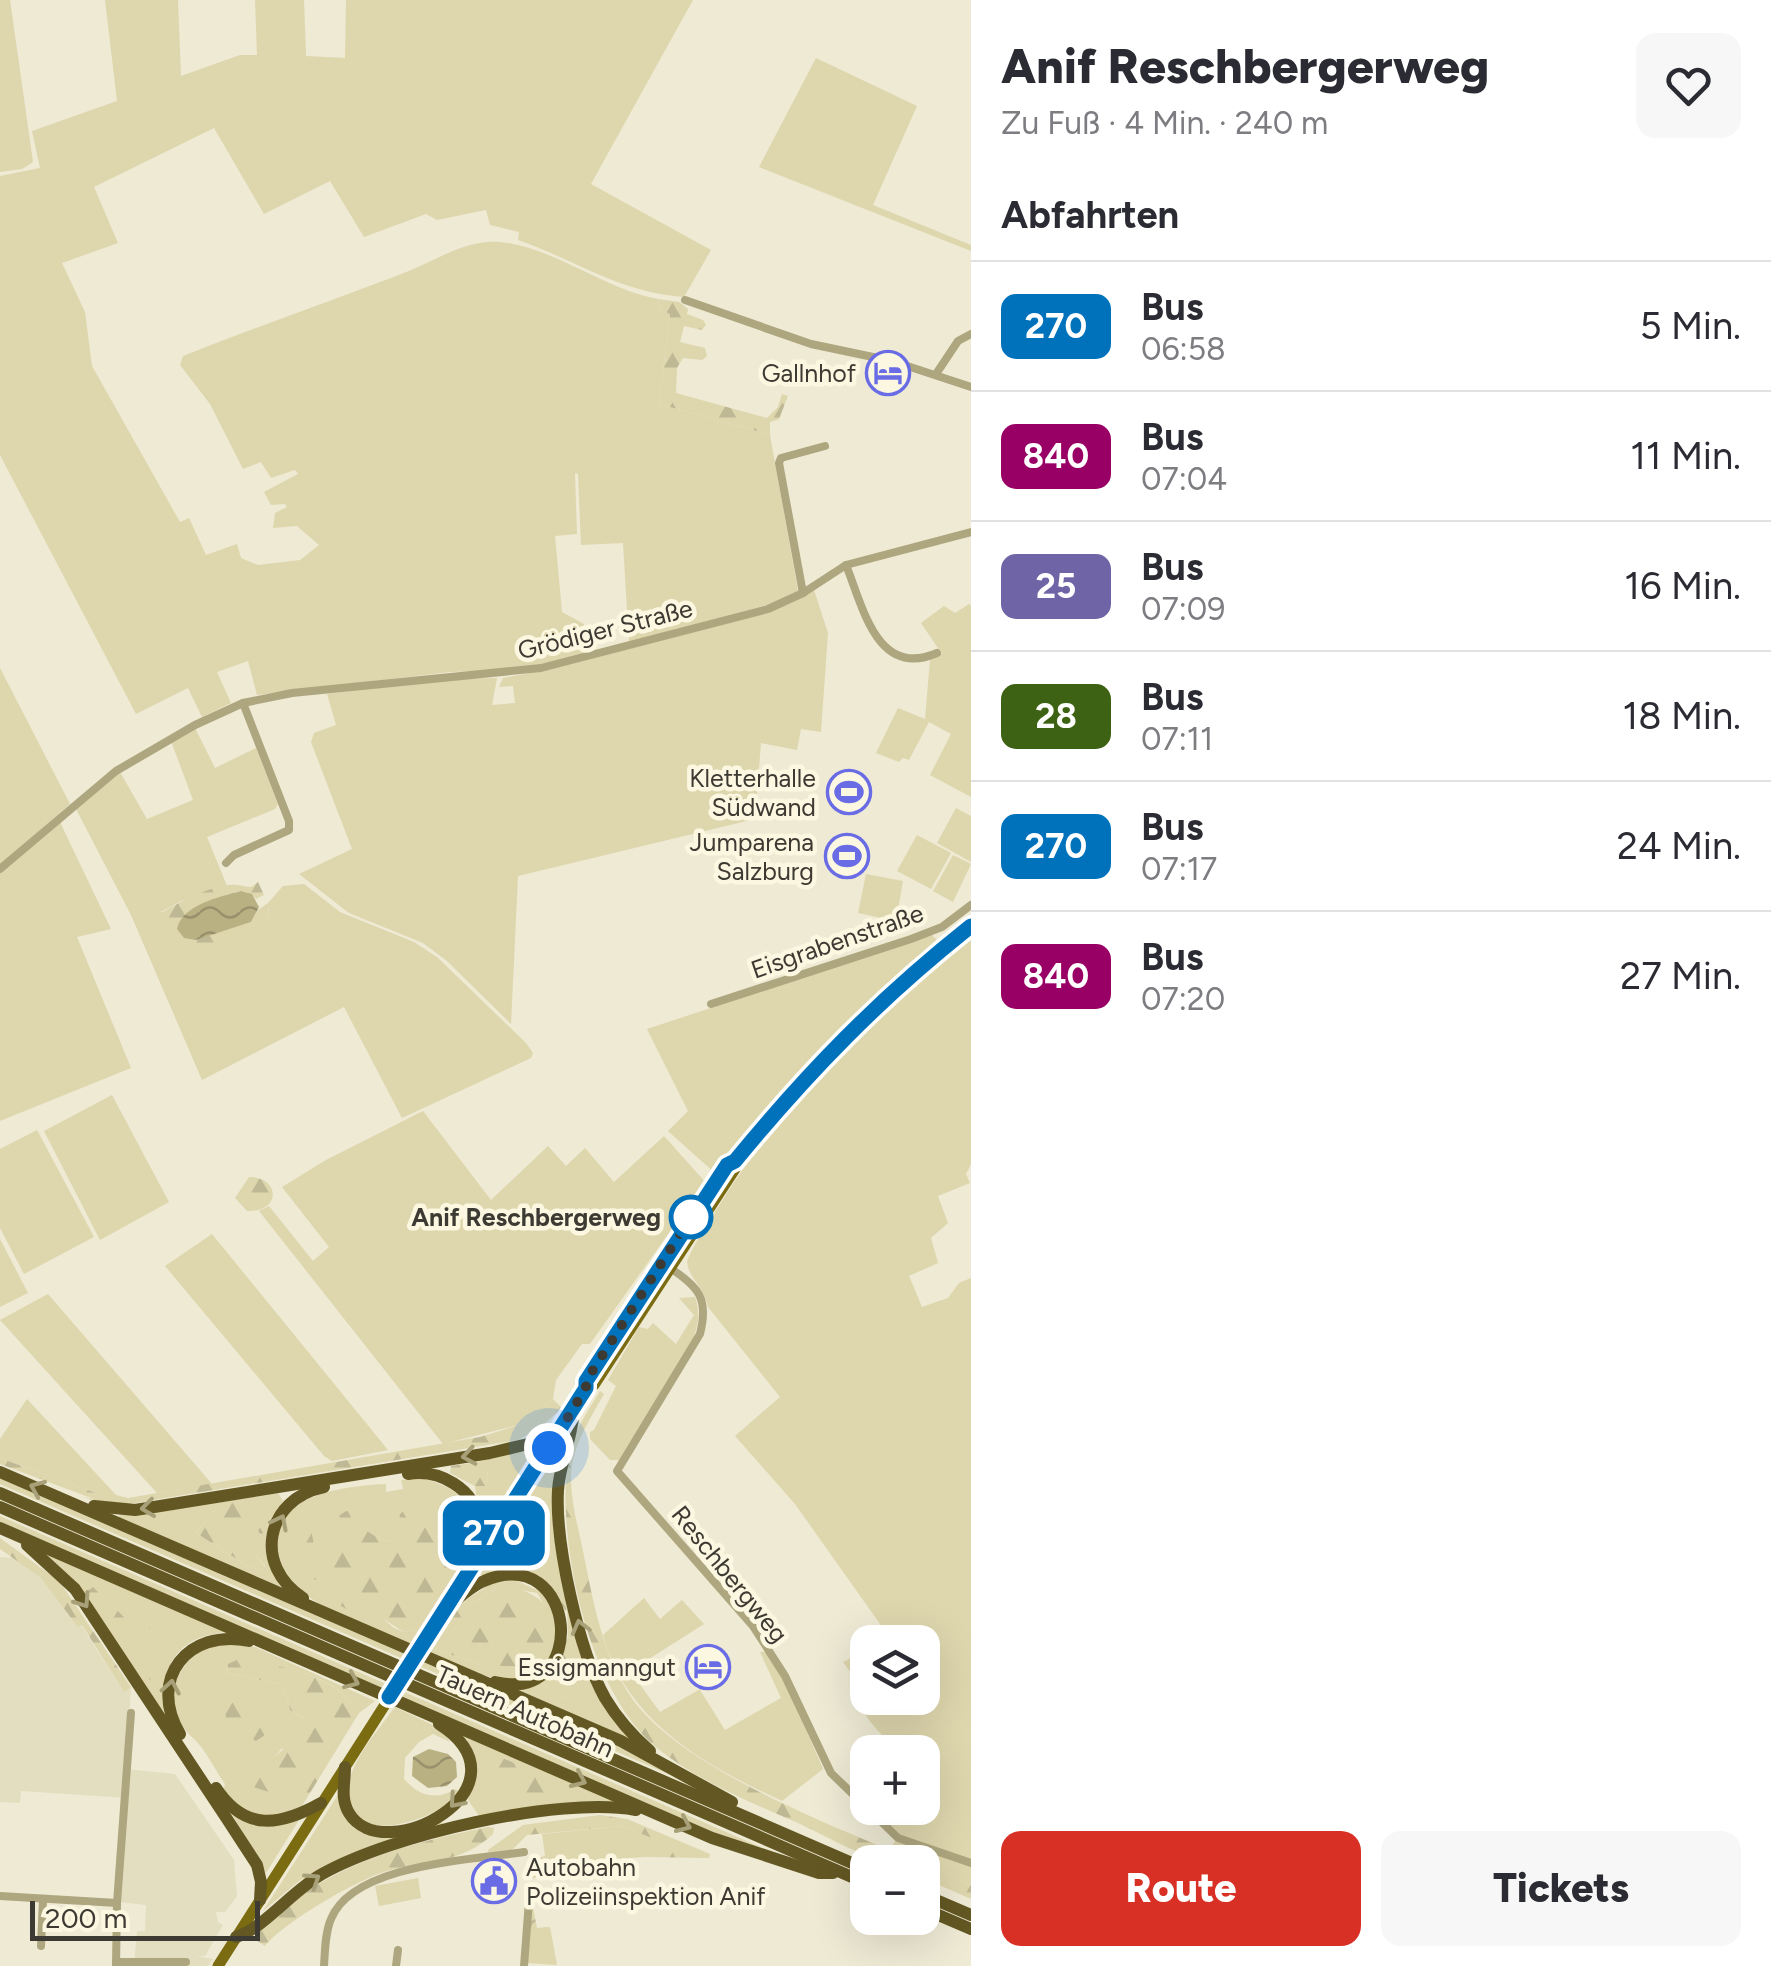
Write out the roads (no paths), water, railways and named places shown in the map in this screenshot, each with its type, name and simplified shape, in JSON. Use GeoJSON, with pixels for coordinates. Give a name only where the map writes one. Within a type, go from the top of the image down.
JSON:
{"type":"FeatureCollection","features":[{"type":"Feature","properties":{"kind":"highway"},"geometry":{"type":"LineString","coordinates":[[574,1408],[574,1427],[560,1469],[558,1494],[568,1576],[580,1626],[606,1700],[640,1742],[667,1765]]}},
{"type":"Feature","properties":{"kind":"highway"},"geometry":{"type":"LineString","coordinates":[[71,1502],[107,1508],[154,1508],[510,1450],[562,1428]]}},
{"type":"Feature","properties":{"kind":"highway"},"geometry":{"type":"LineString","coordinates":[[0,1472],[621,1741],[745,1809],[757,1822]]}},
{"type":"Feature","properties":{"kind":"highway"},"geometry":{"type":"LineString","coordinates":[[331,1616],[290,1589],[278,1572],[272,1552],[273,1531],[281,1514],[296,1499],[317,1488],[416,1472],[437,1475],[457,1485],[472,1501],[479,1522],[470,1569]]}},
{"type":"Feature","properties":{"kind":"highway","name":"Tauern Autobahn"},"geometry":{"type":"LineString","coordinates":[[0,1492],[850,1862]]}},
{"type":"Feature","properties":{"kind":"highway","name":"Tauern Autobahn"},"geometry":{"type":"LineString","coordinates":[[0,1507],[850,1876]]}},
{"type":"Feature","properties":{"kind":"highway"},"geometry":{"type":"LineString","coordinates":[[6,1531],[655,1813],[763,1857],[819,1873],[840,1872]]}},
{"type":"Feature","properties":{"kind":"highway"},"geometry":{"type":"LineString","coordinates":[[6,1531],[75,1590],[257,1864],[262,1882],[260,1900]]}},
{"type":"Feature","properties":{"kind":"highway"},"geometry":{"type":"LineString","coordinates":[[446,1608],[482,1581],[506,1576],[526,1578],[542,1586],[554,1598],[562,1616],[564,1635],[548,1669],[532,1680],[512,1684],[472,1678]]}},
{"type":"Feature","properties":{"kind":"highway"},"geometry":{"type":"LineString","coordinates":[[278,1649],[229,1638],[203,1643],[181,1659],[174,1670],[166,1692],[168,1710],[221,1796],[246,1816],[272,1822],[287,1820],[322,1803]]}},
{"type":"Feature","properties":{"kind":"highway"},"geometry":{"type":"LineString","coordinates":[[345,1767],[345,1804],[357,1823],[368,1829],[412,1827],[455,1807],[466,1792],[470,1766],[459,1739],[426,1713]]}},
{"type":"Feature","properties":{"kind":"highway"},"geometry":{"type":"LineString","coordinates":[[236,1938],[249,1934],[277,1906],[320,1875],[380,1849],[526,1813],[607,1806],[655,1813]]}},
{"type":"Feature","properties":{"kind":"highway"},"geometry":{"type":"LineString","coordinates":[[940,1902],[971,1915]]}},
{"type":"Feature","properties":{"kind":"highway"},"geometry":{"type":"LineString","coordinates":[[940,1916],[971,1929]]}},
{"type":"Feature","properties":{"kind":"main road"},"geometry":{"type":"LineString","coordinates":[[218,1966],[562,1428],[586,1388],[586,1381],[727,1165],[735,1161],[838,1042],[892,990],[971,926]]}},
{"type":"Feature","properties":{"kind":"main road"},"geometry":{"type":"LineString","coordinates":[[586,1388],[594,1386],[736,1169],[735,1161]]}},
{"type":"Feature","properties":{"kind":"street"},"geometry":{"type":"LineString","coordinates":[[685,300],[810,344],[892,360],[971,388]]}},
{"type":"Feature","properties":{"kind":"street"},"geometry":{"type":"LineString","coordinates":[[936,374],[958,341],[971,334]]}},
{"type":"Feature","properties":{"kind":"street"},"geometry":{"type":"LineString","coordinates":[[804,592],[779,463],[780,458],[825,446]]}},
{"type":"Feature","properties":{"kind":"street","name":"Grödiger Straße"},"geometry":{"type":"LineString","coordinates":[[0,869],[116,771],[194,725],[243,703],[292,693],[541,668],[768,608],[846,566],[971,532]]}},
{"type":"Feature","properties":{"kind":"street"},"geometry":{"type":"LineString","coordinates":[[846,566],[882,644],[909,659],[938,653]]}},
{"type":"Feature","properties":{"kind":"street"},"geometry":{"type":"LineString","coordinates":[[226,863],[234,855],[285,834],[290,821],[243,703]]}},
{"type":"Feature","properties":{"kind":"street","name":"Eisgrabenstraße"},"geometry":{"type":"LineString","coordinates":[[711,1004],[908,940],[942,927],[971,905]]}},
{"type":"Feature","properties":{"kind":"street","name":"Reschbergweg"},"geometry":{"type":"LineString","coordinates":[[670,1268],[695,1285],[702,1300],[700,1334],[617,1471],[753,1626],[785,1676],[830,1773],[898,1838],[971,1863]]}},
{"type":"Feature","properties":{"kind":"street"},"geometry":{"type":"LineString","coordinates":[[131,1713],[116,1964],[186,1962]]}},
{"type":"Feature","properties":{"kind":"street"},"geometry":{"type":"LineString","coordinates":[[324,1966],[332,1916],[360,1886],[399,1872],[524,1852]]}},
{"type":"Feature","properties":{"kind":"street"},"geometry":{"type":"LineString","coordinates":[[524,1966],[530,1888]]}},
{"type":"Feature","properties":{"kind":"street"},"geometry":{"type":"LineString","coordinates":[[0,1896],[117,1903]]}},
{"type":"Feature","properties":{"kind":"street"},"geometry":{"type":"LineString","coordinates":[[41,1946],[43,1898]]}},
{"type":"Feature","properties":{"kind":"street"},"geometry":{"type":"LineString","coordinates":[[396,1966],[398,1950]]}},
{"type":"Feature","properties":{"kind":"water"},"geometry":{"type":"Polygon","coordinates":[[[241,891],[252,894],[259,907],[251,922],[196,940],[184,938],[177,929],[194,908],[241,891]]]}},
{"type":"Feature","properties":{"kind":"water"},"geometry":{"type":"Polygon","coordinates":[[[429,1749],[448,1754],[456,1762],[457,1777],[447,1786],[428,1788],[412,1776],[413,1757],[429,1749]]]}},
{"type":"Feature","properties":{"kind":"place","name":"Gallnhof"},"geometry":{"type":"Point","coordinates":[888,373]}},
{"type":"Feature","properties":{"kind":"place","name":"Kletterhalle Südwand"},"geometry":{"type":"Point","coordinates":[849,792]}},
{"type":"Feature","properties":{"kind":"place","name":"Jumparena Salzburg"},"geometry":{"type":"Point","coordinates":[847,856]}},
{"type":"Feature","properties":{"kind":"place","name":"Anif Reschbergerweg"},"geometry":{"type":"Point","coordinates":[691,1217]}},
{"type":"Feature","properties":{"kind":"place","name":"Essigmanngut"},"geometry":{"type":"Point","coordinates":[708,1667]}},
{"type":"Feature","properties":{"kind":"place","name":"Autobahn Polizeiinspektion Anif"},"geometry":{"type":"Point","coordinates":[494,1881]}}]}
